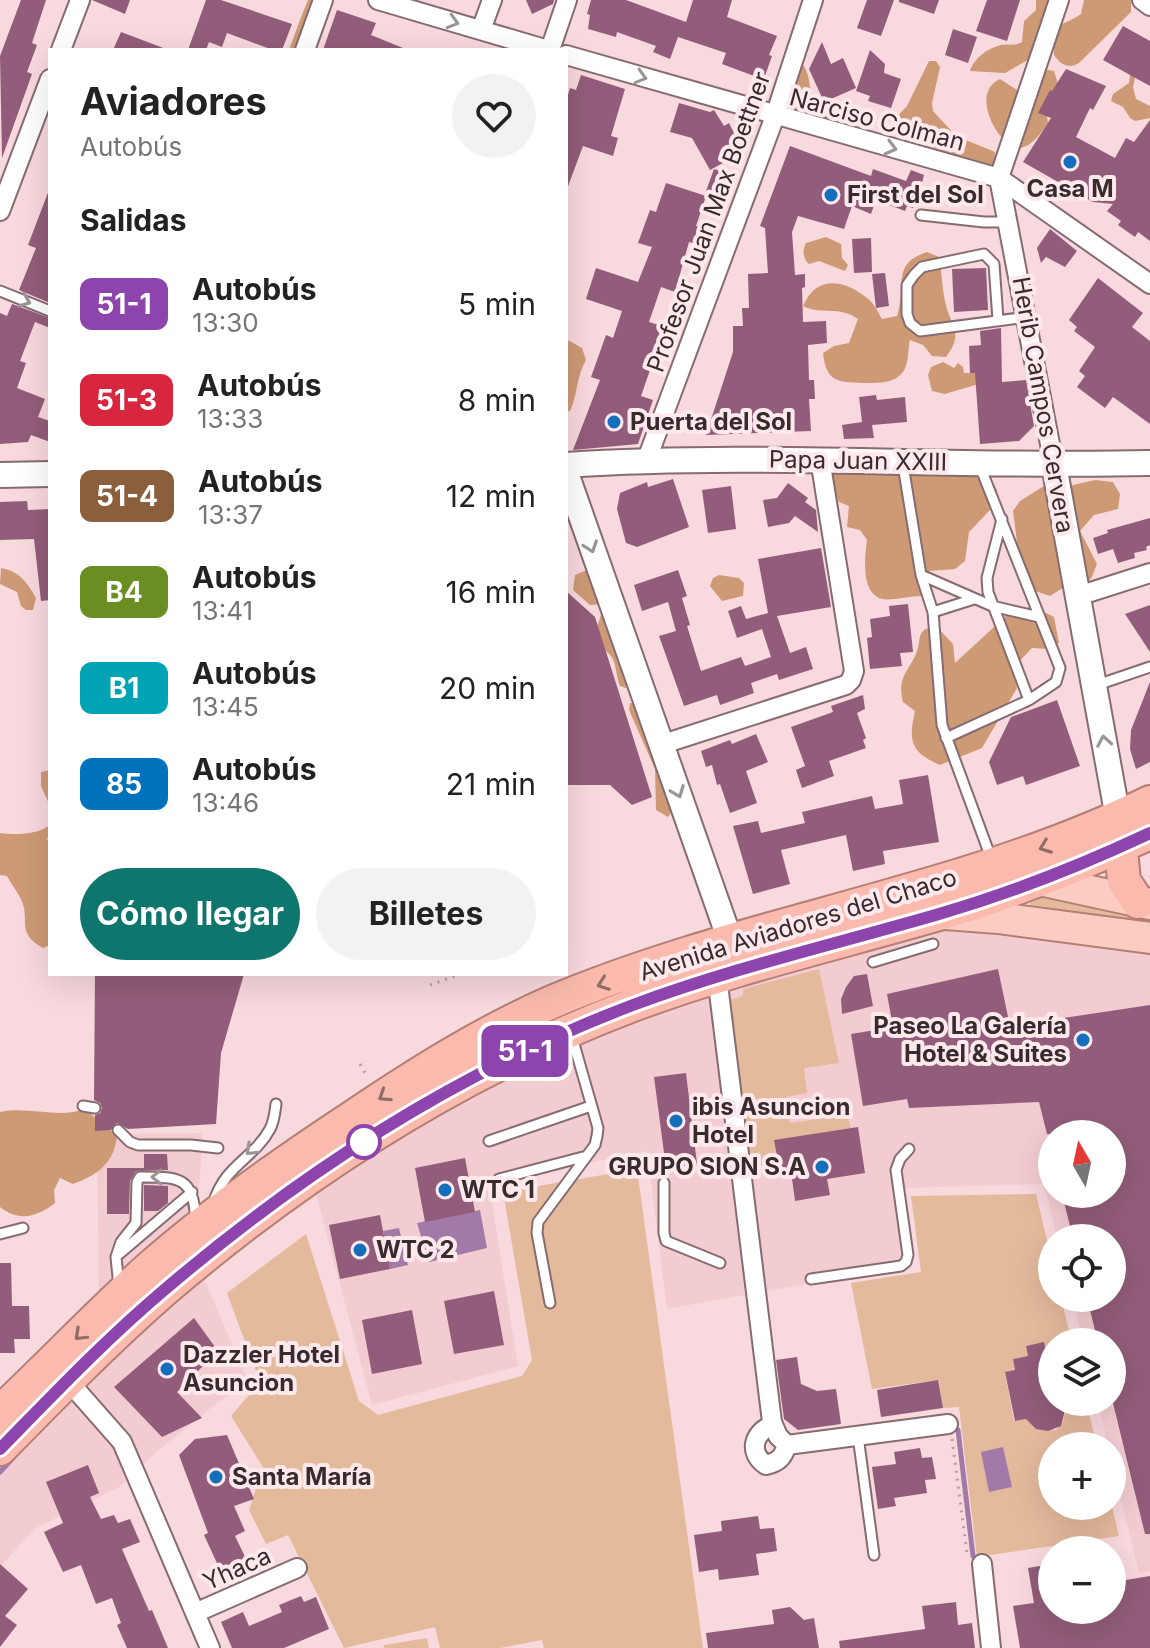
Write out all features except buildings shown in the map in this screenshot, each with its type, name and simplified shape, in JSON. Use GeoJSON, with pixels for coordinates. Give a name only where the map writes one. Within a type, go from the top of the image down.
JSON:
{"type":"FeatureCollection","features":[{"type":"Feature","properties":{"kind":"highway","name":"Avenida Aviadores del Chaco"},"geometry":{"type":"LineString","coordinates":[[0,1449],[67,1380],[162,1292],[227,1239],[331,1163],[492,1068],[571,1030],[717,976],[762,962],[935,929],[1040,880],[1119,832],[1150,802]]}},
{"type":"Feature","properties":{"kind":"highway","name":"Avenida Aviadores del Chaco"},"geometry":{"type":"LineString","coordinates":[[0,1412],[67,1380],[121,1296],[203,1224],[307,1147],[409,1079],[498,1028],[726,929],[962,876],[1119,832],[1150,833]]}},
{"type":"Feature","properties":{"kind":"highway"},"geometry":{"type":"LineString","coordinates":[[1119,832],[1124,881],[1144,903]]}},
{"type":"Feature","properties":{"kind":"highway"},"geometry":{"type":"LineString","coordinates":[[962,876],[1040,880]]}},
{"type":"Feature","properties":{"kind":"highway"},"geometry":{"type":"LineString","coordinates":[[415,1112],[439,1083],[500,1049],[525,1016]]}},
{"type":"Feature","properties":{"kind":"main road"},"geometry":{"type":"LineString","coordinates":[[1040,880],[1144,903]]}},
{"type":"Feature","properties":{"kind":"main road"},"geometry":{"type":"LineString","coordinates":[[935,929],[998,918],[1150,938]]}},
{"type":"Feature","properties":{"kind":"street"},"geometry":{"type":"LineString","coordinates":[[62,48],[80,0]]}},
{"type":"Feature","properties":{"kind":"street"},"geometry":{"type":"LineString","coordinates":[[306,48],[323,0]]}},
{"type":"Feature","properties":{"kind":"street"},"geometry":{"type":"LineString","coordinates":[[378,0],[542,48]]}},
{"type":"Feature","properties":{"kind":"street"},"geometry":{"type":"LineString","coordinates":[[481,30],[492,0]]}},
{"type":"Feature","properties":{"kind":"street"},"geometry":{"type":"LineString","coordinates":[[550,48],[567,0]]}},
{"type":"Feature","properties":{"kind":"street","name":"Profesor Juan Max Boettner"},"geometry":{"type":"LineString","coordinates":[[647,459],[775,116],[813,0]]}},
{"type":"Feature","properties":{"kind":"street"},"geometry":{"type":"LineString","coordinates":[[999,178],[1059,0]]}},
{"type":"Feature","properties":{"kind":"street"},"geometry":{"type":"LineString","coordinates":[[1142,0],[1150,6]]}},
{"type":"Feature","properties":{"kind":"street","name":"Narciso Colman"},"geometry":{"type":"LineString","coordinates":[[568,56],[999,178],[1150,284]]}},
{"type":"Feature","properties":{"kind":"street"},"geometry":{"type":"LineString","coordinates":[[0,209],[48,84]]}},
{"type":"Feature","properties":{"kind":"street","name":"Herib Campos Cervera"},"geometry":{"type":"LineString","coordinates":[[999,178],[1027,317],[1119,832]]}},
{"type":"Feature","properties":{"kind":"street","name":"Papa Juan XXIII"},"geometry":{"type":"LineString","coordinates":[[568,465],[647,459],[820,459],[1054,465],[1150,463]]}},
{"type":"Feature","properties":{"kind":"street"},"geometry":{"type":"LineString","coordinates":[[660,745],[846,685],[851,680],[854,671],[820,459]]}},
{"type":"Feature","properties":{"kind":"street"},"geometry":{"type":"LineString","coordinates":[[0,475],[48,474]]}},
{"type":"Feature","properties":{"kind":"street"},"geometry":{"type":"LineString","coordinates":[[568,479],[726,929],[762,962]]}},
{"type":"Feature","properties":{"kind":"street"},"geometry":{"type":"LineString","coordinates":[[1078,596],[1150,573]]}},
{"type":"Feature","properties":{"kind":"street"},"geometry":{"type":"LineString","coordinates":[[717,976],[772,1425],[787,1445]]}},
{"type":"Feature","properties":{"kind":"street"},"geometry":{"type":"LineString","coordinates":[[67,1380],[122,1442],[210,1648]]}},
{"type":"Feature","properties":{"kind":"street"},"geometry":{"type":"LineString","coordinates":[[787,1445],[948,1424]]}},
{"type":"Feature","properties":{"kind":"street"},"geometry":{"type":"LineString","coordinates":[[772,1425],[764,1428],[756,1439],[754,1450],[757,1459],[766,1465],[777,1462],[787,1445]]}},
{"type":"Feature","properties":{"kind":"street"},"geometry":{"type":"LineString","coordinates":[[982,1564],[991,1648]]}},
{"type":"Feature","properties":{"kind":"street","name":"Yhaca"},"geometry":{"type":"LineString","coordinates":[[195,1613],[297,1568]]}},
{"type":"Feature","properties":{"kind":"lane"},"geometry":{"type":"LineString","coordinates":[[921,215],[1009,222]]}},
{"type":"Feature","properties":{"kind":"lane"},"geometry":{"type":"LineString","coordinates":[[998,320],[994,264],[984,254],[922,267],[907,285],[907,314],[910,323],[920,331],[1027,317]]}},
{"type":"Feature","properties":{"kind":"lane"},"geometry":{"type":"LineString","coordinates":[[0,291],[48,310]]}},
{"type":"Feature","properties":{"kind":"lane"},"geometry":{"type":"LineString","coordinates":[[903,461],[921,575],[933,612],[942,725],[993,866]]}},
{"type":"Feature","properties":{"kind":"lane"},"geometry":{"type":"LineString","coordinates":[[946,738],[1029,700],[1056,682],[1060,675],[1060,668],[978,463]]}},
{"type":"Feature","properties":{"kind":"lane"},"geometry":{"type":"LineString","coordinates":[[1002,519],[987,578],[992,606],[1029,700]]}},
{"type":"Feature","properties":{"kind":"lane"},"geometry":{"type":"LineString","coordinates":[[921,575],[992,606],[1039,617]]}},
{"type":"Feature","properties":{"kind":"lane"},"geometry":{"type":"LineString","coordinates":[[933,612],[974,599]]}},
{"type":"Feature","properties":{"kind":"lane"},"geometry":{"type":"LineString","coordinates":[[1094,686],[1150,667]]}},
{"type":"Feature","properties":{"kind":"lane"},"geometry":{"type":"LineString","coordinates":[[873,962],[935,929]]}},
{"type":"Feature","properties":{"kind":"lane"},"geometry":{"type":"LineString","coordinates":[[550,1303],[537,1233],[538,1222],[583,1157],[595,1145],[598,1128],[571,1030]]}},
{"type":"Feature","properties":{"kind":"lane"},"geometry":{"type":"LineString","coordinates":[[203,1224],[217,1192],[233,1167],[255,1149],[271,1127],[276,1104]]}},
{"type":"Feature","properties":{"kind":"lane"},"geometry":{"type":"LineString","coordinates":[[83,1106],[95,1108]]}},
{"type":"Feature","properties":{"kind":"lane"},"geometry":{"type":"LineString","coordinates":[[489,1141],[591,1106]]}},
{"type":"Feature","properties":{"kind":"lane"},"geometry":{"type":"LineString","coordinates":[[118,1130],[138,1145],[218,1148]]}},
{"type":"Feature","properties":{"kind":"lane"},"geometry":{"type":"LineString","coordinates":[[811,1279],[901,1266],[906,1262],[908,1255],[896,1170],[909,1149]]}},
{"type":"Feature","properties":{"kind":"lane"},"geometry":{"type":"LineString","coordinates":[[499,1179],[583,1157]]}},
{"type":"Feature","properties":{"kind":"lane"},"geometry":{"type":"LineString","coordinates":[[121,1296],[116,1257],[121,1242],[136,1223],[137,1182],[140,1177],[177,1177],[192,1192],[203,1224]]}},
{"type":"Feature","properties":{"kind":"lane"},"geometry":{"type":"LineString","coordinates":[[664,1183],[666,1241],[720,1263]]}},
{"type":"Feature","properties":{"kind":"lane"},"geometry":{"type":"LineString","coordinates":[[116,1257],[192,1192]]}},
{"type":"Feature","properties":{"kind":"lane"},"geometry":{"type":"LineString","coordinates":[[0,1234],[23,1228]]}},
{"type":"Feature","properties":{"kind":"lane"},"geometry":{"type":"LineString","coordinates":[[858,1436],[874,1555]]}},
{"type":"Feature","properties":{"kind":"path"},"geometry":{"type":"LineString","coordinates":[[430,985],[455,976]]}},
{"type":"Feature","properties":{"kind":"path"},"geometry":{"type":"LineString","coordinates":[[360,1064],[368,1078]]}},
{"type":"Feature","properties":{"kind":"path"},"geometry":{"type":"LineString","coordinates":[[948,1424],[965,1552],[982,1564]]}},
{"type":"Feature","properties":{"kind":"shaded area"},"geometry":{"type":"Polygon","coordinates":[[[308,0],[321,0],[312,48],[290,48],[308,0]]]}},
{"type":"Feature","properties":{"kind":"shaded area"},"geometry":{"type":"Polygon","coordinates":[[[1036,0],[1053,0],[1038,54],[1005,73],[970,71],[987,51],[1022,42],[1024,21],[1036,10],[1036,0]]]}},
{"type":"Feature","properties":{"kind":"shaded area"},"geometry":{"type":"Polygon","coordinates":[[[1084,0],[1131,0],[1131,12],[1079,63],[1065,65],[1054,55],[1055,30],[1081,14],[1084,0]]]}},
{"type":"Feature","properties":{"kind":"shaded area"},"geometry":{"type":"Polygon","coordinates":[[[929,61],[936,61],[940,67],[933,111],[956,136],[995,152],[994,164],[987,166],[932,151],[923,141],[907,139],[897,132],[893,121],[907,106],[929,61]]]}},
{"type":"Feature","properties":{"kind":"shaded area"},"geometry":{"type":"Polygon","coordinates":[[[802,63],[812,93],[836,109],[834,116],[822,120],[786,110],[802,63]]]}},
{"type":"Feature","properties":{"kind":"shaded area"},"geometry":{"type":"Polygon","coordinates":[[[1131,69],[1136,74],[1133,87],[1136,99],[1150,106],[1150,118],[1135,121],[1123,107],[1111,101],[1113,94],[1129,83],[1131,69]]]}},
{"type":"Feature","properties":{"kind":"shaded area"},"geometry":{"type":"Polygon","coordinates":[[[1054,71],[1058,84],[1046,110],[1048,123],[1028,145],[1019,148],[1011,146],[990,119],[987,96],[991,86],[1000,79],[1017,90],[1035,72],[1054,71]]]}},
{"type":"Feature","properties":{"kind":"shaded area"},"geometry":{"type":"Polygon","coordinates":[[[826,237],[841,244],[842,258],[848,265],[845,271],[819,261],[809,264],[805,260],[806,243],[826,237]]]}},
{"type":"Feature","properties":{"kind":"shaded area"},"geometry":{"type":"Polygon","coordinates":[[[927,252],[939,257],[945,303],[955,333],[954,344],[946,357],[932,356],[923,345],[910,340],[905,369],[895,379],[846,382],[830,375],[823,353],[834,346],[849,343],[858,319],[844,312],[803,306],[809,296],[823,285],[840,284],[869,300],[882,319],[897,316],[904,270],[915,257],[927,252]]]}},
{"type":"Feature","properties":{"kind":"shaded area"},"geometry":{"type":"Polygon","coordinates":[[[568,340],[582,348],[586,360],[570,411],[568,340]]]}},
{"type":"Feature","properties":{"kind":"shaded area"},"geometry":{"type":"Polygon","coordinates":[[[943,362],[954,368],[958,363],[964,373],[978,373],[982,383],[945,394],[932,391],[928,375],[931,367],[943,362]]]}},
{"type":"Feature","properties":{"kind":"shaded area"},"geometry":{"type":"Polygon","coordinates":[[[979,463],[997,490],[990,510],[969,532],[965,561],[955,569],[929,571],[929,583],[921,596],[882,599],[875,595],[867,582],[867,540],[860,530],[847,527],[849,506],[839,502],[829,475],[840,466],[979,463]]]}},
{"type":"Feature","properties":{"kind":"shaded area"},"geometry":{"type":"Polygon","coordinates":[[[1095,480],[1113,482],[1120,494],[1118,509],[1094,515],[1080,531],[1097,564],[1091,579],[1069,584],[1050,596],[1035,591],[1016,564],[1013,511],[1020,501],[1047,484],[1069,486],[1095,480]]]}},
{"type":"Feature","properties":{"kind":"shaded area"},"geometry":{"type":"Polygon","coordinates":[[[1,568],[18,575],[26,583],[36,598],[33,610],[26,610],[21,606],[17,592],[0,584],[1,568]]]}},
{"type":"Feature","properties":{"kind":"shaded area"},"geometry":{"type":"Polygon","coordinates":[[[587,570],[600,573],[604,604],[590,605],[573,590],[575,575],[587,570]]]}},
{"type":"Feature","properties":{"kind":"shaded area"},"geometry":{"type":"Polygon","coordinates":[[[719,575],[739,578],[744,583],[743,596],[722,601],[710,586],[713,578],[719,575]]]}},
{"type":"Feature","properties":{"kind":"shaded area"},"geometry":{"type":"Polygon","coordinates":[[[1032,606],[1054,617],[1059,643],[1047,649],[1032,648],[1012,669],[1017,688],[982,748],[940,765],[923,755],[912,738],[915,711],[903,702],[901,693],[903,679],[915,656],[922,632],[936,626],[953,644],[955,663],[1007,615],[1032,606]]]}},
{"type":"Feature","properties":{"kind":"shaded area"},"geometry":{"type":"Polygon","coordinates":[[[606,614],[624,661],[626,688],[620,686],[613,660],[603,650],[596,630],[601,615],[606,614]]]}},
{"type":"Feature","properties":{"kind":"shaded area"},"geometry":{"type":"Polygon","coordinates":[[[630,703],[661,707],[664,714],[664,740],[676,806],[668,817],[656,810],[655,769],[629,710],[630,703]]]}},
{"type":"Feature","properties":{"kind":"shaded area"},"geometry":{"type":"Polygon","coordinates":[[[48,770],[48,802],[41,786],[41,772],[48,770]]]}},
{"type":"Feature","properties":{"kind":"shaded area"},"geometry":{"type":"Polygon","coordinates":[[[48,826],[48,946],[43,948],[29,937],[21,899],[7,876],[0,875],[0,833],[19,834],[48,826]]]}},
{"type":"Feature","properties":{"kind":"shaded area"},"geometry":{"type":"Polygon","coordinates":[[[1047,896],[1133,916],[1132,921],[1030,908],[1030,903],[1047,896]]]}},
{"type":"Feature","properties":{"kind":"shaded area"},"geometry":{"type":"Polygon","coordinates":[[[931,927],[1150,946],[1150,1571],[1139,1573],[1126,1519],[1126,1432],[1105,1432],[1101,1416],[1126,1416],[1126,1328],[1080,1328],[1076,1312],[1126,1312],[1126,1224],[1054,1224],[1050,1208],[1126,1208],[1126,1120],[1038,1120],[1038,1184],[902,1188],[912,1265],[667,1309],[647,1151],[489,1184],[518,1366],[372,1405],[315,1190],[473,1092],[662,1006],[931,927]]]}},
{"type":"Feature","properties":{"kind":"shaded area"},"geometry":{"type":"Polygon","coordinates":[[[819,969],[839,1063],[804,1068],[807,1093],[786,1097],[790,1123],[847,1115],[851,1128],[775,1141],[778,1163],[750,1167],[729,1000],[743,996],[743,989],[819,969]]]}},
{"type":"Feature","properties":{"kind":"shaded area"},"geometry":{"type":"Polygon","coordinates":[[[85,1109],[117,1136],[112,1154],[103,1167],[73,1184],[60,1178],[54,1190],[55,1203],[41,1212],[21,1216],[0,1207],[0,1112],[65,1113],[85,1109]]]}},
{"type":"Feature","properties":{"kind":"shaded area"},"geometry":{"type":"Polygon","coordinates":[[[203,1133],[198,1201],[99,1297],[97,1134],[203,1133]]]}},
{"type":"Feature","properties":{"kind":"shaded area"},"geometry":{"type":"Polygon","coordinates":[[[637,1169],[703,1648],[544,1648],[542,1640],[500,1648],[440,1648],[435,1627],[344,1648],[288,1535],[266,1544],[249,1510],[263,1467],[231,1416],[260,1382],[227,1293],[306,1234],[359,1401],[378,1415],[522,1376],[532,1360],[503,1192],[637,1169]]]}},
{"type":"Feature","properties":{"kind":"shaded area"},"geometry":{"type":"Polygon","coordinates":[[[1036,1194],[1043,1224],[1038,1224],[1038,1312],[1064,1312],[1068,1328],[1038,1328],[1038,1344],[1026,1346],[1028,1356],[1013,1359],[1015,1370],[1005,1373],[1014,1421],[1026,1419],[1036,1429],[1056,1430],[1064,1416],[1090,1416],[1094,1432],[1038,1432],[1038,1520],[1115,1520],[1119,1536],[1038,1536],[1038,1548],[977,1557],[959,1407],[943,1408],[938,1380],[872,1389],[851,1283],[921,1272],[911,1196],[1036,1194]]]}},
{"type":"Feature","properties":{"kind":"shaded area"},"geometry":{"type":"Polygon","coordinates":[[[480,1210],[487,1248],[429,1262],[417,1223],[480,1210]]]}},
{"type":"Feature","properties":{"kind":"shaded area"},"geometry":{"type":"Polygon","coordinates":[[[399,1228],[408,1265],[390,1269],[383,1231],[399,1228]]]}},
{"type":"Feature","properties":{"kind":"shaded area"},"geometry":{"type":"Polygon","coordinates":[[[202,1274],[247,1379],[159,1450],[119,1487],[34,1529],[0,1567],[0,1463],[202,1274]]]}},
{"type":"Feature","properties":{"kind":"shaded area"},"geometry":{"type":"Polygon","coordinates":[[[1003,1447],[1012,1487],[989,1492],[981,1452],[1003,1447]]]}},
{"type":"Feature","properties":{"kind":"shaded area"},"geometry":{"type":"Polygon","coordinates":[[[427,1638],[429,1648],[384,1648],[384,1645],[427,1638]]]}},
{"type":"Feature","properties":{"kind":"waterway"},"geometry":{"type":"LineString","coordinates":[[958,1430],[973,1556]]}},
{"type":"Feature","properties":{"kind":"waterway"},"geometry":{"type":"LineString","coordinates":[[0,1472],[13,1458]]}},
{"type":"Feature","properties":{"kind":"bus line","name":"51-1"},"geometry":{"type":"LineString","coordinates":[[0,1449],[128,1323],[227,1239],[331,1163],[492,1068],[587,1023],[662,995],[762,962],[964,906],[1040,880],[1150,833]]}},
{"type":"Feature","properties":{"kind":"place","name":"Casa M"},"geometry":{"type":"Point","coordinates":[1070,162]}},
{"type":"Feature","properties":{"kind":"place","name":"First del Sol"},"geometry":{"type":"Point","coordinates":[831,195]}},
{"type":"Feature","properties":{"kind":"place","name":"Puerta del Sol"},"geometry":{"type":"Point","coordinates":[614,422]}},
{"type":"Feature","properties":{"kind":"place","name":"Paseo La Galería Hotel & Suites"},"geometry":{"type":"Point","coordinates":[1083,1040]}},
{"type":"Feature","properties":{"kind":"place","name":"ibis Asuncion Hotel"},"geometry":{"type":"Point","coordinates":[676,1121]}},
{"type":"Feature","properties":{"kind":"place","name":"GRUPO SION S.A"},"geometry":{"type":"Point","coordinates":[822,1167]}},
{"type":"Feature","properties":{"kind":"place","name":"WTC 1"},"geometry":{"type":"Point","coordinates":[445,1190]}},
{"type":"Feature","properties":{"kind":"place","name":"WTC 2"},"geometry":{"type":"Point","coordinates":[360,1250]}},
{"type":"Feature","properties":{"kind":"place","name":"Dazzler Hotel Asuncion"},"geometry":{"type":"Point","coordinates":[167,1369]}},
{"type":"Feature","properties":{"kind":"place","name":"Santa María"},"geometry":{"type":"Point","coordinates":[216,1477]}}]}
